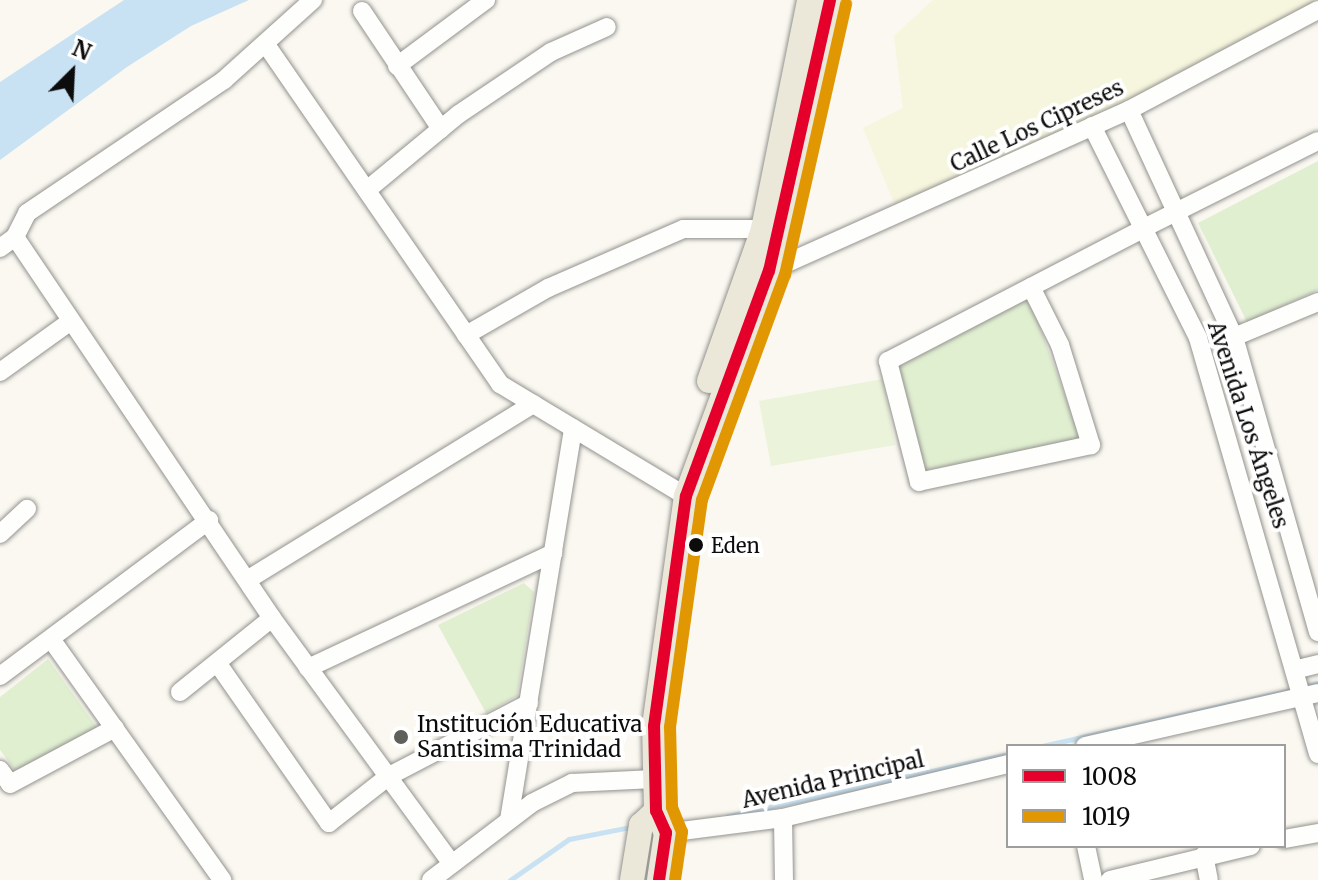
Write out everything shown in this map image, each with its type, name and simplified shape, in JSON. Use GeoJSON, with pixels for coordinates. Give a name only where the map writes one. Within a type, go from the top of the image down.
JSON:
{"type":"FeatureCollection","features":[{"type":"Feature","properties":{"kind":"main road"},"geometry":{"type":"LineString","coordinates":[[659,880],[661,822],[654,779],[656,712],[701,403],[763,229],[809,0]]}},
{"type":"Feature","properties":{"kind":"main road"},"geometry":{"type":"LineString","coordinates":[[692,470],[769,271],[830,0]]}},
{"type":"Feature","properties":{"kind":"main road"},"geometry":{"type":"LineString","coordinates":[[632,880],[641,825],[661,822]]}},
{"type":"Feature","properties":{"kind":"street"},"geometry":{"type":"LineString","coordinates":[[313,0],[267,46],[27,213],[7,242],[71,321],[209,520],[272,618],[451,863]]}},
{"type":"Feature","properties":{"kind":"street"},"geometry":{"type":"LineString","coordinates":[[397,66],[486,0]]}},
{"type":"Feature","properties":{"kind":"street","name":"Calle Los Cipreses"},"geometry":{"type":"LineString","coordinates":[[769,271],[1129,110],[1318,10]]}},
{"type":"Feature","properties":{"kind":"street"},"geometry":{"type":"LineString","coordinates":[[362,11],[441,129]]}},
{"type":"Feature","properties":{"kind":"street"},"geometry":{"type":"LineString","coordinates":[[367,190],[441,129],[551,52],[607,27]]}},
{"type":"Feature","properties":{"kind":"street"},"geometry":{"type":"LineString","coordinates":[[267,46],[500,384],[686,496]]}},
{"type":"Feature","properties":{"kind":"street","name":"Avenida Los Ángeles"},"geometry":{"type":"LineString","coordinates":[[1129,110],[1234,337],[1318,632]]}},
{"type":"Feature","properties":{"kind":"street","name":"Avenida Los Ángeles"},"geometry":{"type":"LineString","coordinates":[[1092,126],[1146,227],[1198,338],[1298,669],[1312,695],[1318,754]]}},
{"type":"Feature","properties":{"kind":"street"},"geometry":{"type":"LineString","coordinates":[[1031,287],[1060,345],[1091,445],[919,482],[888,361],[1146,227],[1178,214],[1318,141]]}},
{"type":"Feature","properties":{"kind":"street"},"geometry":{"type":"LineString","coordinates":[[466,335],[548,288],[683,229],[763,229]]}},
{"type":"Feature","properties":{"kind":"street"},"geometry":{"type":"LineString","coordinates":[[1234,337],[1318,302]]}},
{"type":"Feature","properties":{"kind":"street"},"geometry":{"type":"LineString","coordinates":[[0,372],[71,321]]}},
{"type":"Feature","properties":{"kind":"street"},"geometry":{"type":"LineString","coordinates":[[247,580],[533,404]]}},
{"type":"Feature","properties":{"kind":"street"},"geometry":{"type":"LineString","coordinates":[[509,820],[573,428]]}},
{"type":"Feature","properties":{"kind":"street"},"geometry":{"type":"LineString","coordinates":[[0,534],[27,509]]}},
{"type":"Feature","properties":{"kind":"street"},"geometry":{"type":"LineString","coordinates":[[0,676],[209,520]]}},
{"type":"Feature","properties":{"kind":"street"},"geometry":{"type":"LineString","coordinates":[[308,668],[553,553]]}},
{"type":"Feature","properties":{"kind":"street"},"geometry":{"type":"LineString","coordinates":[[180,692],[272,618]]}},
{"type":"Feature","properties":{"kind":"street"},"geometry":{"type":"LineString","coordinates":[[51,639],[222,880]]}},
{"type":"Feature","properties":{"kind":"street"},"geometry":{"type":"LineString","coordinates":[[218,664],[329,823],[389,776],[529,703]]}},
{"type":"Feature","properties":{"kind":"street"},"geometry":{"type":"LineString","coordinates":[[1298,669],[1318,664]]}},
{"type":"Feature","properties":{"kind":"street"},"geometry":{"type":"LineString","coordinates":[[1094,744],[1312,695]]}},
{"type":"Feature","properties":{"kind":"street"},"geometry":{"type":"LineString","coordinates":[[0,770],[10,784],[115,728]]}},
{"type":"Feature","properties":{"kind":"street","name":"Avenida Principal"},"geometry":{"type":"LineString","coordinates":[[661,822],[783,818],[1006,764]]}},
{"type":"Feature","properties":{"kind":"street"},"geometry":{"type":"LineString","coordinates":[[431,880],[509,820],[572,783],[654,779]]}},
{"type":"Feature","properties":{"kind":"street"},"geometry":{"type":"LineString","coordinates":[[783,818],[784,880]]}},
{"type":"Feature","properties":{"kind":"street"},"geometry":{"type":"LineString","coordinates":[[1286,839],[1318,833]]}},
{"type":"Feature","properties":{"kind":"street"},"geometry":{"type":"LineString","coordinates":[[1086,848],[1093,880]]}},
{"type":"Feature","properties":{"kind":"street"},"geometry":{"type":"LineString","coordinates":[[1110,880],[1241,848]]}},
{"type":"Feature","properties":{"kind":"street"},"geometry":{"type":"LineString","coordinates":[[1204,855],[1209,880]]}},
{"type":"Feature","properties":{"kind":"green space"},"geometry":{"type":"Polygon","coordinates":[[[933,0],[1318,0],[1161,85],[897,210],[863,128],[903,108],[894,36],[933,0]]]}},
{"type":"Feature","properties":{"kind":"green space"},"geometry":{"type":"Polygon","coordinates":[[[1318,161],[1318,290],[1247,322],[1198,223],[1318,161]]]}},
{"type":"Feature","properties":{"kind":"green space"},"geometry":{"type":"Polygon","coordinates":[[[1029,297],[1081,440],[924,470],[898,367],[1029,297]]]}},
{"type":"Feature","properties":{"kind":"green space"},"geometry":{"type":"Polygon","coordinates":[[[883,379],[895,445],[771,466],[759,401],[883,379]]]}},
{"type":"Feature","properties":{"kind":"green space"},"geometry":{"type":"Polygon","coordinates":[[[524,583],[534,592],[517,696],[486,713],[438,625],[524,583]]]}},
{"type":"Feature","properties":{"kind":"green space"},"geometry":{"type":"Polygon","coordinates":[[[48,659],[98,729],[16,772],[0,750],[0,697],[48,659]]]}},
{"type":"Feature","properties":{"kind":"water"},"geometry":{"type":"Polygon","coordinates":[[[124,0],[249,0],[191,26],[127,67],[0,160],[0,82],[124,0]]]}},
{"type":"Feature","properties":{"kind":"waterway"},"geometry":{"type":"LineString","coordinates":[[1303,687],[1318,683]]}},
{"type":"Feature","properties":{"kind":"waterway"},"geometry":{"type":"LineString","coordinates":[[1051,744],[1294,689]]}},
{"type":"Feature","properties":{"kind":"waterway"},"geometry":{"type":"LineString","coordinates":[[728,816],[1006,754]]}},
{"type":"Feature","properties":{"kind":"waterway"},"geometry":{"type":"LineString","coordinates":[[510,880],[569,839],[635,826]]}},
{"type":"Feature","properties":{"kind":"transit line","name":"1008"},"geometry":{"type":"LineString","coordinates":[[659,880],[666,833],[656,811],[654,726],[686,496],[769,271],[830,0]]}},
{"type":"Feature","properties":{"kind":"transit line","name":"1019"},"geometry":{"type":"LineString","coordinates":[[675,880],[682,832],[672,807],[670,727],[702,500],[785,275],[846,4]]}},
{"type":"Feature","properties":{"kind":"place","name":"Eden"},"geometry":{"type":"Point","coordinates":[696,545]}},
{"type":"Feature","properties":{"kind":"place","name":"Institución Educativa Santisima Trinidad"},"geometry":{"type":"Point","coordinates":[401,737]}}]}
